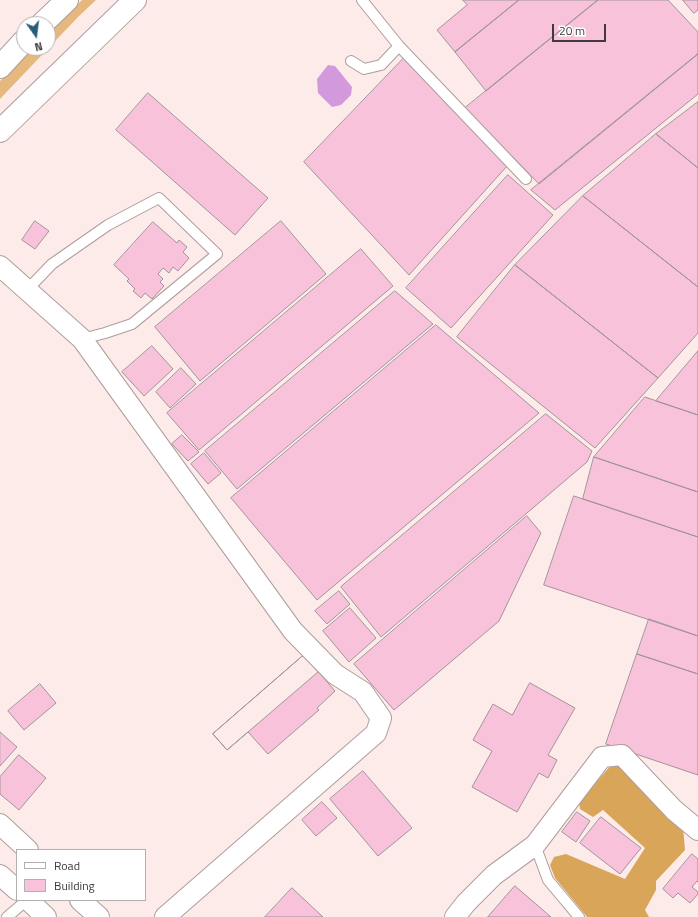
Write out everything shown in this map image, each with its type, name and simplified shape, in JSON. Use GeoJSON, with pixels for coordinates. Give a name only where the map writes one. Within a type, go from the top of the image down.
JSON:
{"type":"FeatureCollection","features":[{"type":"Feature","properties":{"kind":"highway"},"geometry":{"type":"LineString","coordinates":[[50,16],[67,0]]}},
{"type":"Feature","properties":{"kind":"highway"},"geometry":{"type":"LineString","coordinates":[[0,131],[135,0]]}},
{"type":"Feature","properties":{"kind":"highway"},"geometry":{"type":"LineString","coordinates":[[0,67],[16,50]]}},
{"type":"Feature","properties":{"kind":"street"},"geometry":{"type":"LineString","coordinates":[[0,266],[82,339],[294,631],[335,674],[363,692],[381,718],[376,733],[165,917]]}},
{"type":"Feature","properties":{"kind":"street"},"geometry":{"type":"LineString","coordinates":[[455,917],[466,903],[494,875],[535,845],[602,757],[622,755],[674,810],[698,830]]}},
{"type":"Feature","properties":{"kind":"street"},"geometry":{"type":"LineString","coordinates":[[0,824],[27,849]]}},
{"type":"Feature","properties":{"kind":"street"},"geometry":{"type":"LineString","coordinates":[[0,875],[16,889]]}},
{"type":"Feature","properties":{"kind":"street"},"geometry":{"type":"LineString","coordinates":[[28,901],[46,917]]}},
{"type":"Feature","properties":{"kind":"street"},"geometry":{"type":"LineString","coordinates":[[81,901],[98,917]]}},
{"type":"Feature","properties":{"kind":"lane"},"geometry":{"type":"LineString","coordinates":[[362,0],[399,46],[526,179]]}},
{"type":"Feature","properties":{"kind":"lane"},"geometry":{"type":"LineString","coordinates":[[351,61],[364,69],[381,65],[399,46]]}},
{"type":"Feature","properties":{"kind":"lane"},"geometry":{"type":"LineString","coordinates":[[27,290],[52,264],[108,225],[159,198],[217,254],[132,324],[82,339]]}},
{"type":"Feature","properties":{"kind":"lane"},"geometry":{"type":"LineString","coordinates":[[535,845],[548,880],[579,917]]}},
{"type":"Feature","properties":{"kind":"lane"},"geometry":{"type":"LineString","coordinates":[[7,917],[26,901]]}},
{"type":"Feature","properties":{"kind":"shaded area"},"geometry":{"type":"Polygon","coordinates":[[[82,0],[96,0],[56,40],[56,25],[82,0]]]}},
{"type":"Feature","properties":{"kind":"shaded area"},"geometry":{"type":"Polygon","coordinates":[[[25,56],[41,56],[0,99],[0,81],[25,56]]]}},
{"type":"Feature","properties":{"kind":"shaded area"},"geometry":{"type":"Polygon","coordinates":[[[328,65],[335,66],[352,87],[351,95],[341,105],[332,107],[318,93],[317,79],[328,65]]]}},
{"type":"Feature","properties":{"kind":"shaded area"},"geometry":{"type":"Polygon","coordinates":[[[613,763],[626,768],[683,827],[685,850],[656,881],[656,890],[645,910],[649,917],[587,917],[555,878],[550,865],[554,857],[566,854],[625,879],[645,848],[603,810],[593,817],[580,809],[579,802],[613,763]]]}},
{"type":"Feature","properties":{"kind":"building"},"geometry":{"type":"Polygon","coordinates":[[[463,0],[519,0],[455,52],[437,30],[467,5],[463,0]]]}},
{"type":"Feature","properties":{"kind":"building"},"geometry":{"type":"Polygon","coordinates":[[[519,0],[598,0],[486,91],[455,52],[519,0]]]}},
{"type":"Feature","properties":{"kind":"building"},"geometry":{"type":"Polygon","coordinates":[[[598,0],[668,0],[698,32],[698,54],[539,184],[465,108],[598,0]]]}},
{"type":"Feature","properties":{"kind":"building"},"geometry":{"type":"Polygon","coordinates":[[[683,0],[698,0],[698,10],[694,13],[683,0]]]}},
{"type":"Feature","properties":{"kind":"building"},"geometry":{"type":"Polygon","coordinates":[[[698,54],[698,94],[555,210],[531,190],[698,54]]]}},
{"type":"Feature","properties":{"kind":"building"},"geometry":{"type":"Polygon","coordinates":[[[405,57],[508,165],[409,275],[304,162],[405,57]]]}},
{"type":"Feature","properties":{"kind":"building"},"geometry":{"type":"Polygon","coordinates":[[[148,93],[268,198],[235,235],[116,130],[148,93]]]}},
{"type":"Feature","properties":{"kind":"building"},"geometry":{"type":"Polygon","coordinates":[[[698,102],[698,168],[656,134],[698,102]]]}},
{"type":"Feature","properties":{"kind":"building"},"geometry":{"type":"Polygon","coordinates":[[[656,134],[698,168],[698,287],[583,196],[656,134]]]}},
{"type":"Feature","properties":{"kind":"building"},"geometry":{"type":"Polygon","coordinates":[[[508,175],[553,215],[451,328],[406,288],[508,175]]]}},
{"type":"Feature","properties":{"kind":"building"},"geometry":{"type":"Polygon","coordinates":[[[583,196],[698,287],[698,333],[658,378],[515,265],[583,196]]]}},
{"type":"Feature","properties":{"kind":"building"},"geometry":{"type":"Polygon","coordinates":[[[35,221],[49,231],[35,249],[22,240],[35,221]]]}},
{"type":"Feature","properties":{"kind":"building"},"geometry":{"type":"Polygon","coordinates":[[[281,221],[326,274],[200,381],[155,327],[281,221]]]}},
{"type":"Feature","properties":{"kind":"building"},"geometry":{"type":"Polygon","coordinates":[[[153,222],[177,243],[179,240],[187,247],[183,252],[189,258],[178,271],[173,267],[169,273],[163,268],[158,274],[163,279],[160,282],[164,286],[152,299],[145,293],[141,298],[133,291],[135,289],[127,281],[129,279],[114,265],[153,222]]]}},
{"type":"Feature","properties":{"kind":"building"},"geometry":{"type":"Polygon","coordinates":[[[361,249],[393,286],[199,450],[167,413],[361,249]]]}},
{"type":"Feature","properties":{"kind":"building"},"geometry":{"type":"Polygon","coordinates":[[[515,265],[658,378],[595,448],[457,337],[515,265]]]}},
{"type":"Feature","properties":{"kind":"building"},"geometry":{"type":"Polygon","coordinates":[[[395,291],[433,324],[237,489],[205,451],[395,291]]]}},
{"type":"Feature","properties":{"kind":"building"},"geometry":{"type":"Polygon","coordinates":[[[436,325],[539,413],[317,600],[231,498],[436,325]]]}},
{"type":"Feature","properties":{"kind":"building"},"geometry":{"type":"Polygon","coordinates":[[[152,346],[173,369],[144,396],[122,372],[152,346]]]}},
{"type":"Feature","properties":{"kind":"building"},"geometry":{"type":"Polygon","coordinates":[[[698,351],[698,415],[656,401],[698,351]]]}},
{"type":"Feature","properties":{"kind":"building"},"geometry":{"type":"Polygon","coordinates":[[[181,368],[196,384],[170,408],[156,392],[181,368]]]}},
{"type":"Feature","properties":{"kind":"building"},"geometry":{"type":"Polygon","coordinates":[[[645,397],[698,415],[698,492],[594,457],[645,397]]]}},
{"type":"Feature","properties":{"kind":"building"},"geometry":{"type":"Polygon","coordinates":[[[546,414],[592,451],[587,462],[381,637],[341,587],[546,414]]]}},
{"type":"Feature","properties":{"kind":"building"},"geometry":{"type":"Polygon","coordinates":[[[182,435],[199,452],[188,461],[172,444],[182,435]]]}},
{"type":"Feature","properties":{"kind":"building"},"geometry":{"type":"Polygon","coordinates":[[[204,453],[221,473],[208,484],[191,464],[204,453]]]}},
{"type":"Feature","properties":{"kind":"building"},"geometry":{"type":"Polygon","coordinates":[[[594,457],[698,492],[698,537],[583,499],[594,457]]]}},
{"type":"Feature","properties":{"kind":"building"},"geometry":{"type":"Polygon","coordinates":[[[574,496],[698,537],[698,636],[544,585],[574,496]]]}},
{"type":"Feature","properties":{"kind":"building"},"geometry":{"type":"Polygon","coordinates":[[[527,516],[541,533],[499,621],[394,710],[354,664],[527,516]]]}},
{"type":"Feature","properties":{"kind":"building"},"geometry":{"type":"Polygon","coordinates":[[[339,591],[350,604],[327,624],[315,611],[339,591]]]}},
{"type":"Feature","properties":{"kind":"building"},"geometry":{"type":"Polygon","coordinates":[[[350,608],[376,638],[349,662],[323,631],[350,608]]]}},
{"type":"Feature","properties":{"kind":"building"},"geometry":{"type":"Polygon","coordinates":[[[649,619],[698,636],[698,674],[637,654],[649,619]]]}},
{"type":"Feature","properties":{"kind":"building"},"geometry":{"type":"Polygon","coordinates":[[[637,654],[698,674],[698,775],[606,744],[637,654]]]}},
{"type":"Feature","properties":{"kind":"building"},"geometry":{"type":"Polygon","coordinates":[[[304,655],[318,672],[227,750],[213,734],[304,655]]]}},
{"type":"Feature","properties":{"kind":"building"},"geometry":{"type":"Polygon","coordinates":[[[304,655],[335,691],[317,708],[319,710],[268,754],[248,732],[227,750],[213,734],[304,655]]]}},
{"type":"Feature","properties":{"kind":"building"},"geometry":{"type":"Polygon","coordinates":[[[530,683],[575,708],[548,755],[557,760],[548,778],[539,773],[517,812],[472,787],[492,751],[473,740],[493,704],[512,715],[530,683]]]}},
{"type":"Feature","properties":{"kind":"building"},"geometry":{"type":"Polygon","coordinates":[[[40,684],[56,703],[24,730],[8,711],[40,684]]]}},
{"type":"Feature","properties":{"kind":"building"},"geometry":{"type":"Polygon","coordinates":[[[0,732],[17,747],[0,766],[0,732]]]}},
{"type":"Feature","properties":{"kind":"building"},"geometry":{"type":"Polygon","coordinates":[[[19,755],[46,778],[19,810],[0,794],[0,777],[19,755]]]}},
{"type":"Feature","properties":{"kind":"building"},"geometry":{"type":"Polygon","coordinates":[[[363,771],[412,828],[378,856],[330,799],[363,771]]]}},
{"type":"Feature","properties":{"kind":"building"},"geometry":{"type":"Polygon","coordinates":[[[322,802],[337,818],[316,836],[302,820],[322,802]]]}},
{"type":"Feature","properties":{"kind":"building"},"geometry":{"type":"Polygon","coordinates":[[[577,812],[590,821],[576,842],[562,832],[577,812]]]}},
{"type":"Feature","properties":{"kind":"building"},"geometry":{"type":"Polygon","coordinates":[[[601,817],[641,848],[620,874],[580,843],[601,817]]]}},
{"type":"Feature","properties":{"kind":"building"},"geometry":{"type":"Polygon","coordinates":[[[692,854],[698,859],[698,882],[697,881],[692,887],[698,892],[698,894],[690,903],[678,893],[673,898],[663,889],[692,854]]]}},
{"type":"Feature","properties":{"kind":"building"},"geometry":{"type":"Polygon","coordinates":[[[515,886],[551,917],[488,917],[515,886]]]}},
{"type":"Feature","properties":{"kind":"building"},"geometry":{"type":"Polygon","coordinates":[[[292,888],[323,917],[265,917],[292,888]]]}}]}
